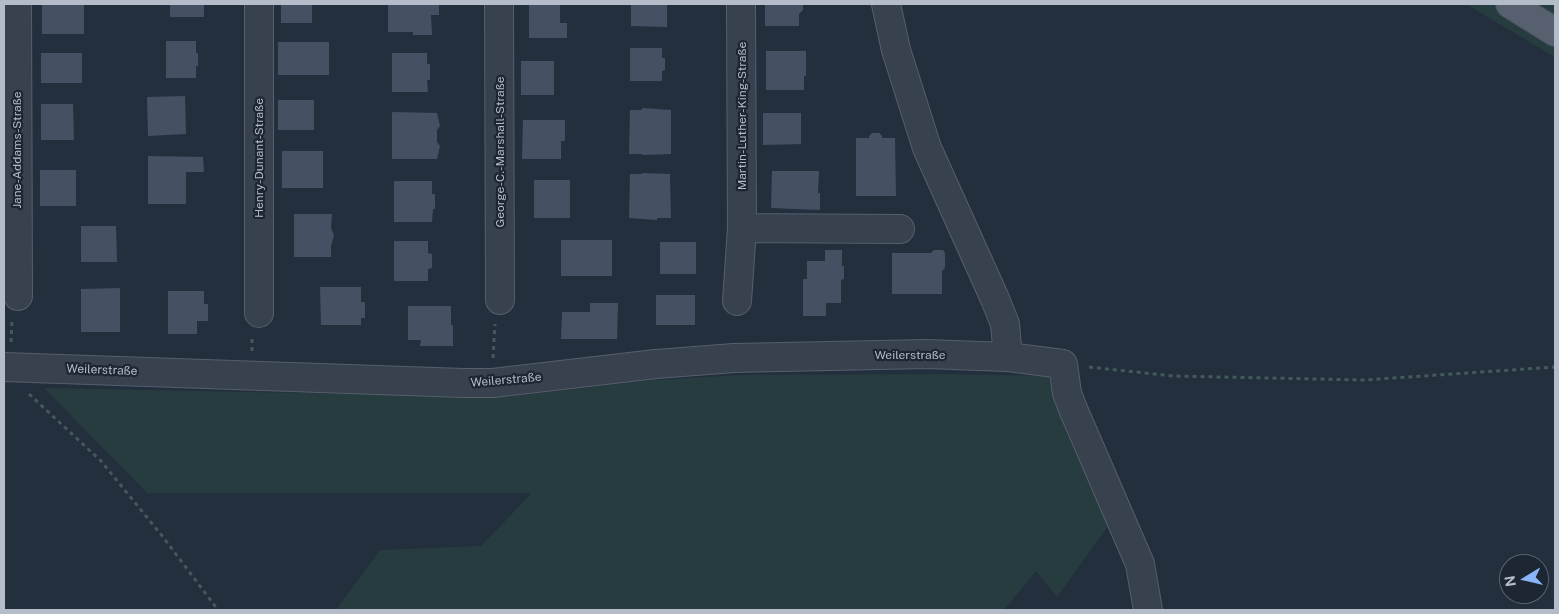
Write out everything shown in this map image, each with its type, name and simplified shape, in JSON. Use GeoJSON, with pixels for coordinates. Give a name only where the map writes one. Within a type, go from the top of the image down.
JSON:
{"type":"FeatureCollection","features":[{"type":"Feature","properties":{"kind":"main road"},"geometry":{"type":"LineString","coordinates":[[1510,4],[1555,32]]}},
{"type":"Feature","properties":{"kind":"street","name":"Jane-Addams-Straße"},"geometry":{"type":"LineString","coordinates":[[17,4],[18,296]]}},
{"type":"Feature","properties":{"kind":"street","name":"Henry-Dunant-Straße"},"geometry":{"type":"LineString","coordinates":[[258,4],[259,313]]}},
{"type":"Feature","properties":{"kind":"street","name":"George-C.-Marshall-Straße"},"geometry":{"type":"LineString","coordinates":[[499,4],[500,300]]}},
{"type":"Feature","properties":{"kind":"street","name":"Martin-Luther-King-Straße"},"geometry":{"type":"LineString","coordinates":[[737,301],[742,228],[741,4]]}},
{"type":"Feature","properties":{"kind":"street"},"geometry":{"type":"LineString","coordinates":[[886,4],[896,50],[927,148],[995,298],[1005,324],[1008,357]]}},
{"type":"Feature","properties":{"kind":"street"},"geometry":{"type":"LineString","coordinates":[[742,228],[900,229]]}},
{"type":"Feature","properties":{"kind":"street","name":"Weilerstraße"},"geometry":{"type":"LineString","coordinates":[[7,367],[251,377],[493,383],[656,364],[734,358],[926,354],[1008,357],[1063,364]]}},
{"type":"Feature","properties":{"kind":"street"},"geometry":{"type":"LineString","coordinates":[[1063,364],[1067,392],[1073,409],[1140,564],[1148,610]]}},
{"type":"Feature","properties":{"kind":"path"},"geometry":{"type":"LineString","coordinates":[[18,296],[11,325],[7,367],[16,382],[101,461],[163,537],[218,610]]}},
{"type":"Feature","properties":{"kind":"path"},"geometry":{"type":"LineString","coordinates":[[493,383],[494,331],[500,300]]}},
{"type":"Feature","properties":{"kind":"path"},"geometry":{"type":"LineString","coordinates":[[251,377],[252,331],[259,313]]}},
{"type":"Feature","properties":{"kind":"path"},"geometry":{"type":"LineString","coordinates":[[1063,364],[1173,376],[1364,380],[1555,367]]}},
{"type":"Feature","properties":{"kind":"green space"},"geometry":{"type":"Polygon","coordinates":[[[1466,4],[1555,4],[1555,57],[1548,53],[1466,4]]]}},
{"type":"Feature","properties":{"kind":"green space"},"geometry":{"type":"Polygon","coordinates":[[[942,374],[1049,376],[1065,430],[1108,526],[1057,597],[1036,571],[1004,610],[336,610],[380,550],[481,546],[532,493],[147,493],[44,388],[507,397],[654,380],[739,375],[942,374]]]}},
{"type":"Feature","properties":{"kind":"building"},"geometry":{"type":"Polygon","coordinates":[[[170,4],[204,4],[204,17],[170,17],[170,4]]]}},
{"type":"Feature","properties":{"kind":"building"},"geometry":{"type":"Polygon","coordinates":[[[281,4],[312,4],[312,23],[281,23],[281,4]]]}},
{"type":"Feature","properties":{"kind":"building"},"geometry":{"type":"Polygon","coordinates":[[[388,4],[439,4],[439,15],[431,15],[432,35],[413,35],[413,32],[388,32],[388,4]]]}},
{"type":"Feature","properties":{"kind":"building"},"geometry":{"type":"Polygon","coordinates":[[[529,4],[560,4],[560,23],[567,23],[567,38],[529,38],[529,4]]]}},
{"type":"Feature","properties":{"kind":"building"},"geometry":{"type":"Polygon","coordinates":[[[631,4],[667,4],[667,27],[631,26],[631,4]]]}},
{"type":"Feature","properties":{"kind":"building"},"geometry":{"type":"Polygon","coordinates":[[[765,4],[803,4],[803,10],[799,14],[799,26],[765,26],[765,4]]]}},
{"type":"Feature","properties":{"kind":"building"},"geometry":{"type":"Polygon","coordinates":[[[42,5],[84,5],[84,34],[42,34],[42,5]]]}},
{"type":"Feature","properties":{"kind":"building"},"geometry":{"type":"Polygon","coordinates":[[[166,41],[196,41],[198,66],[196,66],[196,78],[166,78],[166,41]]]}},
{"type":"Feature","properties":{"kind":"building"},"geometry":{"type":"Polygon","coordinates":[[[278,42],[329,42],[329,75],[278,75],[278,42]]]}},
{"type":"Feature","properties":{"kind":"building"},"geometry":{"type":"Polygon","coordinates":[[[630,48],[662,48],[662,58],[665,58],[665,70],[662,71],[662,81],[630,81],[630,48]]]}},
{"type":"Feature","properties":{"kind":"building"},"geometry":{"type":"Polygon","coordinates":[[[766,51],[806,51],[804,90],[766,90],[766,51]]]}},
{"type":"Feature","properties":{"kind":"building"},"geometry":{"type":"Polygon","coordinates":[[[41,53],[82,53],[82,83],[41,83],[41,53]]]}},
{"type":"Feature","properties":{"kind":"building"},"geometry":{"type":"Polygon","coordinates":[[[392,53],[427,53],[427,64],[430,64],[430,80],[427,80],[428,92],[392,92],[392,53]]]}},
{"type":"Feature","properties":{"kind":"building"},"geometry":{"type":"Polygon","coordinates":[[[521,61],[554,61],[554,95],[521,95],[521,61]]]}},
{"type":"Feature","properties":{"kind":"building"},"geometry":{"type":"Polygon","coordinates":[[[185,96],[186,134],[148,136],[147,97],[185,96]]]}},
{"type":"Feature","properties":{"kind":"building"},"geometry":{"type":"Polygon","coordinates":[[[278,100],[314,100],[314,130],[278,130],[278,100]]]}},
{"type":"Feature","properties":{"kind":"building"},"geometry":{"type":"Polygon","coordinates":[[[41,104],[73,104],[74,140],[41,140],[41,104]]]}},
{"type":"Feature","properties":{"kind":"building"},"geometry":{"type":"Polygon","coordinates":[[[642,108],[671,110],[671,154],[629,154],[630,110],[642,110],[642,108]]]}},
{"type":"Feature","properties":{"kind":"building"},"geometry":{"type":"Polygon","coordinates":[[[392,112],[437,113],[440,126],[437,130],[437,142],[440,146],[437,159],[392,159],[392,112]]]}},
{"type":"Feature","properties":{"kind":"building"},"geometry":{"type":"Polygon","coordinates":[[[763,113],[801,113],[801,144],[763,145],[763,113]]]}},
{"type":"Feature","properties":{"kind":"building"},"geometry":{"type":"Polygon","coordinates":[[[523,120],[565,120],[565,141],[561,141],[561,159],[522,159],[523,120]]]}},
{"type":"Feature","properties":{"kind":"building"},"geometry":{"type":"Polygon","coordinates":[[[872,133],[879,133],[882,138],[895,138],[896,196],[856,196],[856,138],[869,138],[872,133]]]}},
{"type":"Feature","properties":{"kind":"building"},"geometry":{"type":"Polygon","coordinates":[[[282,151],[323,151],[323,188],[282,188],[282,151]]]}},
{"type":"Feature","properties":{"kind":"building"},"geometry":{"type":"Polygon","coordinates":[[[148,156],[203,157],[204,172],[186,172],[186,204],[148,204],[148,156]]]}},
{"type":"Feature","properties":{"kind":"building"},"geometry":{"type":"Polygon","coordinates":[[[40,170],[76,170],[76,206],[40,206],[40,170]]]}},
{"type":"Feature","properties":{"kind":"building"},"geometry":{"type":"Polygon","coordinates":[[[772,171],[819,171],[818,193],[820,193],[820,210],[771,208],[772,171]]]}},
{"type":"Feature","properties":{"kind":"building"},"geometry":{"type":"Polygon","coordinates":[[[630,174],[670,174],[671,218],[657,218],[657,220],[629,218],[630,174]]]}},
{"type":"Feature","properties":{"kind":"building"},"geometry":{"type":"Polygon","coordinates":[[[534,180],[570,180],[570,218],[534,218],[534,180]]]}},
{"type":"Feature","properties":{"kind":"building"},"geometry":{"type":"Polygon","coordinates":[[[394,181],[432,181],[432,194],[435,194],[435,209],[433,209],[432,222],[394,222],[394,181]]]}},
{"type":"Feature","properties":{"kind":"building"},"geometry":{"type":"Polygon","coordinates":[[[294,214],[332,214],[331,228],[334,235],[331,257],[294,257],[294,214]]]}},
{"type":"Feature","properties":{"kind":"building"},"geometry":{"type":"Polygon","coordinates":[[[81,226],[116,226],[117,262],[81,262],[81,226]]]}},
{"type":"Feature","properties":{"kind":"building"},"geometry":{"type":"Polygon","coordinates":[[[561,240],[612,240],[612,276],[561,276],[561,240]]]}},
{"type":"Feature","properties":{"kind":"building"},"geometry":{"type":"Polygon","coordinates":[[[394,241],[428,241],[428,253],[432,254],[432,268],[428,269],[428,281],[394,281],[394,241]]]}},
{"type":"Feature","properties":{"kind":"building"},"geometry":{"type":"Polygon","coordinates":[[[660,242],[696,242],[696,274],[660,274],[660,242]]]}},
{"type":"Feature","properties":{"kind":"building"},"geometry":{"type":"Polygon","coordinates":[[[825,250],[842,250],[844,279],[841,280],[841,303],[826,303],[826,316],[803,316],[803,279],[807,279],[807,261],[825,261],[825,250]]]}},
{"type":"Feature","properties":{"kind":"building"},"geometry":{"type":"Polygon","coordinates":[[[934,250],[943,250],[945,253],[945,268],[942,271],[942,294],[892,294],[892,253],[931,253],[934,250]]]}},
{"type":"Feature","properties":{"kind":"building"},"geometry":{"type":"Polygon","coordinates":[[[320,287],[361,287],[361,302],[365,302],[365,318],[361,318],[361,325],[321,325],[320,287]]]}},
{"type":"Feature","properties":{"kind":"building"},"geometry":{"type":"Polygon","coordinates":[[[120,288],[120,332],[81,332],[81,289],[120,288]]]}},
{"type":"Feature","properties":{"kind":"building"},"geometry":{"type":"Polygon","coordinates":[[[168,291],[204,291],[204,304],[208,304],[208,321],[197,321],[197,334],[168,334],[168,291]]]}},
{"type":"Feature","properties":{"kind":"building"},"geometry":{"type":"Polygon","coordinates":[[[656,295],[695,295],[695,325],[656,325],[656,295]]]}},
{"type":"Feature","properties":{"kind":"building"},"geometry":{"type":"Polygon","coordinates":[[[590,303],[618,303],[617,339],[561,339],[562,312],[590,312],[590,303]]]}},
{"type":"Feature","properties":{"kind":"building"},"geometry":{"type":"Polygon","coordinates":[[[408,306],[451,306],[453,346],[420,346],[421,340],[408,340],[408,306]]]}}]}
